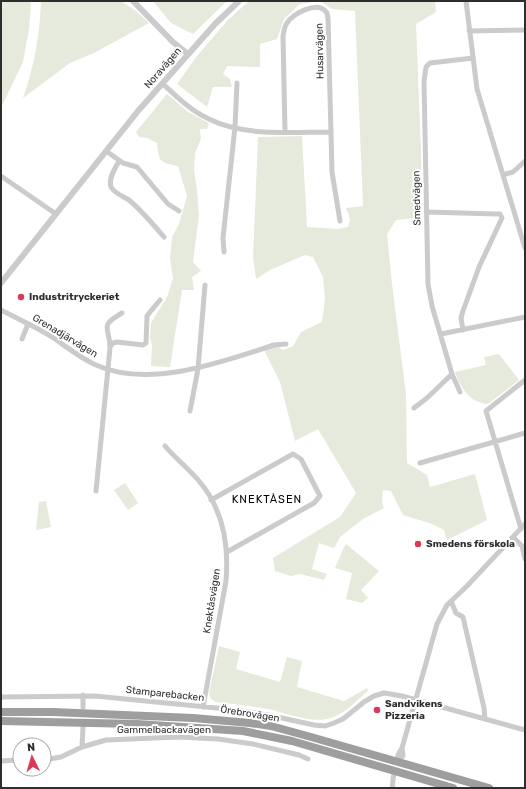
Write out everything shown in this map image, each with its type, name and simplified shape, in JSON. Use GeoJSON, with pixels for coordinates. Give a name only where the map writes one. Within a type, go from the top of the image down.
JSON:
{"type":"FeatureCollection","features":[{"type":"Feature","properties":{"kind":"highway","name":"Örebrovägen"},"geometry":{"type":"LineString","coordinates":[[1,712],[53,712],[193,718],[250,723],[292,732],[489,788]]}},
{"type":"Feature","properties":{"kind":"highway","name":"Örebrovägen"},"geometry":{"type":"LineString","coordinates":[[1,722],[137,724],[243,731],[292,741],[453,788]]}},
{"type":"Feature","properties":{"kind":"highway"},"geometry":{"type":"LineString","coordinates":[[396,772],[398,762]]}},
{"type":"Feature","properties":{"kind":"street"},"geometry":{"type":"LineString","coordinates":[[133,1],[173,42],[188,54]]}},
{"type":"Feature","properties":{"kind":"street","name":"Noravägen"},"geometry":{"type":"LineString","coordinates":[[1,283],[106,151],[162,84],[215,24],[239,1]]}},
{"type":"Feature","properties":{"kind":"street"},"geometry":{"type":"LineString","coordinates":[[466,1],[477,89],[525,248]]}},
{"type":"Feature","properties":{"kind":"street","name":"Husarvägen"},"geometry":{"type":"LineString","coordinates":[[285,132],[284,29],[287,23],[297,14],[309,8],[322,8],[326,12],[328,18],[332,172],[340,221]]}},
{"type":"Feature","properties":{"kind":"street"},"geometry":{"type":"LineString","coordinates":[[469,31],[525,30]]}},
{"type":"Feature","properties":{"kind":"street","name":"Smedvägen"},"geometry":{"type":"LineString","coordinates":[[460,392],[452,374],[432,306],[428,284],[424,73],[426,67],[430,63],[473,58]]}},
{"type":"Feature","properties":{"kind":"street"},"geometry":{"type":"LineString","coordinates":[[224,252],[223,238],[235,127],[238,90],[237,83]]}},
{"type":"Feature","properties":{"kind":"street"},"geometry":{"type":"LineString","coordinates":[[162,84],[198,113],[221,124],[260,131],[330,132]]}},
{"type":"Feature","properties":{"kind":"street"},"geometry":{"type":"LineString","coordinates":[[106,151],[119,161],[137,167],[168,204],[179,211]]}},
{"type":"Feature","properties":{"kind":"street"},"geometry":{"type":"LineString","coordinates":[[119,161],[113,172],[110,186],[113,190],[134,204],[164,237]]}},
{"type":"Feature","properties":{"kind":"street"},"geometry":{"type":"LineString","coordinates":[[503,175],[513,172],[525,161]]}},
{"type":"Feature","properties":{"kind":"street"},"geometry":{"type":"LineString","coordinates":[[1,176],[56,214]]}},
{"type":"Feature","properties":{"kind":"street"},"geometry":{"type":"LineString","coordinates":[[427,212],[500,214],[502,218],[479,267],[463,311],[463,330]]}},
{"type":"Feature","properties":{"kind":"street"},"geometry":{"type":"LineString","coordinates":[[190,411],[198,369],[205,285]]}},
{"type":"Feature","properties":{"kind":"street"},"geometry":{"type":"LineString","coordinates":[[110,348],[113,343],[117,342],[143,345],[146,343],[148,316],[160,300]]}},
{"type":"Feature","properties":{"kind":"street","name":"Grenadjärvägen"},"geometry":{"type":"LineString","coordinates":[[1,310],[50,336],[86,360],[108,370],[129,374],[157,374],[198,369],[274,345],[286,344]]}},
{"type":"Feature","properties":{"kind":"street"},"geometry":{"type":"LineString","coordinates":[[96,491],[110,348],[110,342],[106,330],[107,323],[122,313]]}},
{"type":"Feature","properties":{"kind":"street"},"geometry":{"type":"LineString","coordinates":[[441,334],[525,317]]}},
{"type":"Feature","properties":{"kind":"street"},"geometry":{"type":"LineString","coordinates":[[22,339],[28,324]]}},
{"type":"Feature","properties":{"kind":"street"},"geometry":{"type":"LineString","coordinates":[[414,408],[452,374]]}},
{"type":"Feature","properties":{"kind":"street"},"geometry":{"type":"LineString","coordinates":[[521,529],[486,411],[525,380]]}},
{"type":"Feature","properties":{"kind":"street"},"geometry":{"type":"LineString","coordinates":[[420,462],[525,433]]}},
{"type":"Feature","properties":{"kind":"street","name":"Knektåsvägen"},"geometry":{"type":"LineString","coordinates":[[165,446],[199,482],[211,500],[224,531],[227,552],[226,581],[203,707]]}},
{"type":"Feature","properties":{"kind":"street"},"geometry":{"type":"LineString","coordinates":[[211,500],[293,454],[301,459],[320,496],[314,503],[227,552]]}},
{"type":"Feature","properties":{"kind":"street"},"geometry":{"type":"LineString","coordinates":[[398,762],[403,756],[402,748],[437,624],[447,605],[525,524]]}},
{"type":"Feature","properties":{"kind":"street"},"geometry":{"type":"LineString","coordinates":[[513,537],[522,546],[525,559]]}},
{"type":"Feature","properties":{"kind":"street"},"geometry":{"type":"LineString","coordinates":[[451,601],[456,612],[463,617],[484,708],[485,719]]}},
{"type":"Feature","properties":{"kind":"street","name":"Stamparebacken"},"geometry":{"type":"LineString","coordinates":[[1,697],[83,695],[238,710],[324,726],[334,724],[343,719],[364,702],[384,693],[393,694],[525,730]]}},
{"type":"Feature","properties":{"kind":"street"},"geometry":{"type":"LineString","coordinates":[[83,695],[83,708]]}},
{"type":"Feature","properties":{"kind":"street"},"geometry":{"type":"LineString","coordinates":[[82,727],[82,747]]}},
{"type":"Feature","properties":{"kind":"street","name":"Gammelbackavägen"},"geometry":{"type":"LineString","coordinates":[[52,759],[61,757],[96,742],[117,739],[200,738],[253,744],[299,755],[308,759]]}},
{"type":"Feature","properties":{"kind":"street"},"geometry":{"type":"LineString","coordinates":[[1,761],[12,760]]}},
{"type":"Feature","properties":{"kind":"street"},"geometry":{"type":"LineString","coordinates":[[393,786],[392,778],[396,772]]}},
{"type":"Feature","properties":{"kind":"shaded area"},"geometry":{"type":"Polygon","coordinates":[[[1,1],[30,1],[31,4],[29,29],[23,62],[1,108],[1,1]]]}},
{"type":"Feature","properties":{"kind":"shaded area"},"geometry":{"type":"Polygon","coordinates":[[[41,1],[121,1],[136,11],[149,23],[94,53],[70,63],[23,98],[36,50],[41,1]]]}},
{"type":"Feature","properties":{"kind":"shaded area"},"geometry":{"type":"Polygon","coordinates":[[[153,1],[227,1],[193,34],[171,23],[153,1]]]}},
{"type":"Feature","properties":{"kind":"shaded area"},"geometry":{"type":"Polygon","coordinates":[[[249,1],[320,1],[300,4],[284,19],[277,39],[260,44],[260,67],[227,66],[223,74],[230,79],[232,87],[213,87],[207,107],[177,84],[197,56],[228,20],[249,1]]]}},
{"type":"Feature","properties":{"kind":"shaded area"},"geometry":{"type":"Polygon","coordinates":[[[320,1],[435,1],[436,12],[416,24],[422,217],[396,220],[387,234],[406,394],[407,463],[427,475],[430,487],[475,474],[487,520],[447,540],[444,530],[432,524],[403,515],[391,491],[383,490],[382,502],[384,508],[363,519],[340,537],[334,548],[319,543],[312,569],[327,574],[324,580],[300,574],[291,576],[275,571],[273,558],[340,517],[356,493],[318,429],[295,441],[280,382],[264,350],[277,346],[283,350],[293,346],[301,332],[322,322],[325,298],[323,277],[313,257],[305,255],[270,270],[256,279],[253,258],[258,137],[302,136],[307,227],[338,229],[348,227],[350,219],[346,208],[363,206],[355,11],[332,9],[320,1]]]}},
{"type":"Feature","properties":{"kind":"shaded area"},"geometry":{"type":"Polygon","coordinates":[[[167,94],[188,112],[209,123],[207,129],[200,129],[201,139],[195,153],[194,170],[199,215],[193,262],[201,271],[192,277],[194,290],[182,290],[170,367],[151,366],[151,323],[167,297],[173,279],[170,259],[172,237],[179,224],[187,196],[178,166],[161,160],[158,154],[157,143],[147,138],[139,137],[136,132],[167,94]]]}},
{"type":"Feature","properties":{"kind":"shaded area"},"geometry":{"type":"Polygon","coordinates":[[[499,354],[519,380],[488,404],[476,401],[463,388],[455,372],[486,365],[484,357],[499,354]]]}},
{"type":"Feature","properties":{"kind":"shaded area"},"geometry":{"type":"Polygon","coordinates":[[[125,483],[138,503],[128,510],[114,490],[125,483]]]}},
{"type":"Feature","properties":{"kind":"shaded area"},"geometry":{"type":"Polygon","coordinates":[[[46,501],[51,527],[36,530],[39,502],[46,501]]]}},
{"type":"Feature","properties":{"kind":"shaded area"},"geometry":{"type":"Polygon","coordinates":[[[346,544],[379,571],[361,590],[368,598],[362,603],[346,599],[352,573],[335,568],[346,544]]]}},
{"type":"Feature","properties":{"kind":"shaded area"},"geometry":{"type":"Polygon","coordinates":[[[219,646],[240,652],[236,669],[280,682],[287,657],[302,661],[297,687],[344,701],[367,688],[368,691],[341,713],[324,720],[308,719],[268,709],[216,702],[211,699],[209,693],[219,646]]]}},
{"type":"Feature","properties":{"kind":"place","name":"Industritryckeriet"},"geometry":{"type":"Point","coordinates":[21,297]}},
{"type":"Feature","properties":{"kind":"place","name":"Smedens förskola"},"geometry":{"type":"Point","coordinates":[418,544]}},
{"type":"Feature","properties":{"kind":"place","name":"Sandvikens Pizzeria"},"geometry":{"type":"Point","coordinates":[377,710]}},
{"type":"Feature","properties":{"kind":"district","name":"KNEKTÅSEN"},"geometry":{"type":"Point","coordinates":[267,499]}}]}
